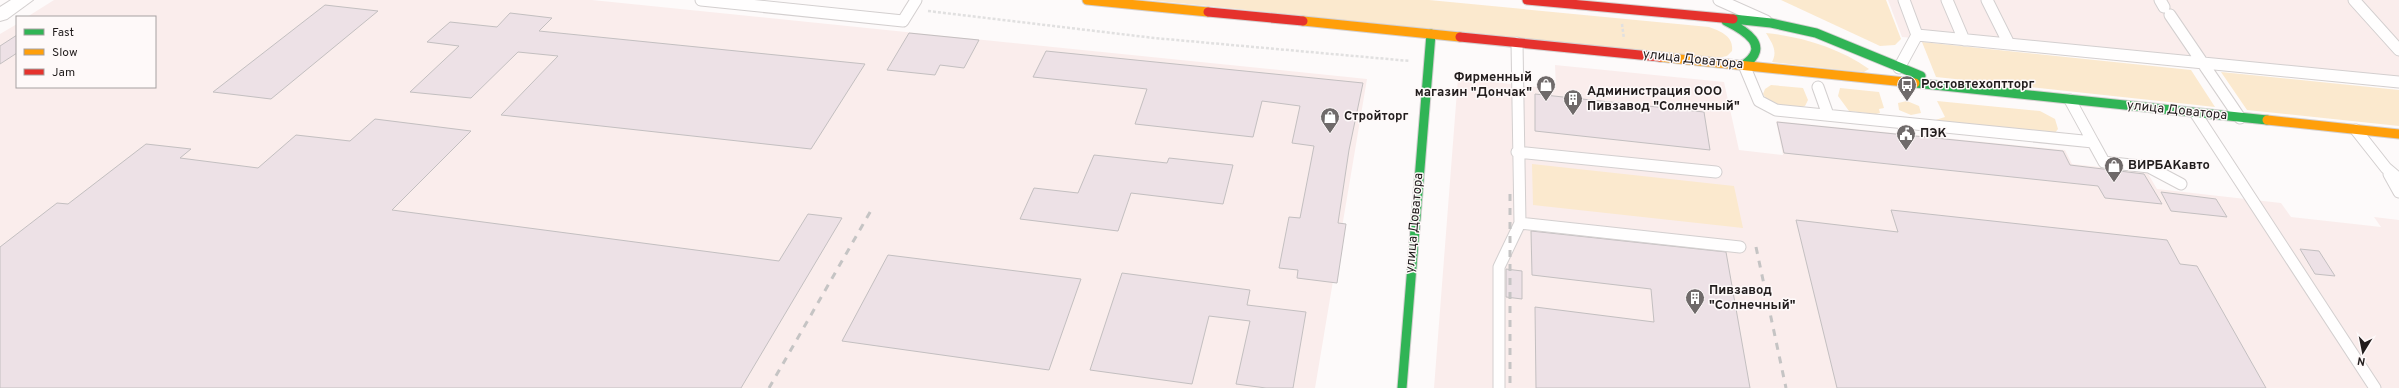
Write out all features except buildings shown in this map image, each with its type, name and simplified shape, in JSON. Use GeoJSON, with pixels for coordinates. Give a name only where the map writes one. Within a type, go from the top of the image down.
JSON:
{"type":"FeatureCollection","features":[{"type":"Feature","properties":{"kind":"street"},"geometry":{"type":"LineString","coordinates":[[0,15],[24,0]]}},
{"type":"Feature","properties":{"kind":"street","name":"улица Доватора"},"geometry":{"type":"LineString","coordinates":[[1087,0],[1744,65],[2196,114],[2399,134]]}},
{"type":"Feature","properties":{"kind":"street","name":"улица Доватора"},"geometry":{"type":"LineString","coordinates":[[1527,0],[1770,23],[1816,33],[1899,68],[1954,87]]}},
{"type":"Feature","properties":{"kind":"street"},"geometry":{"type":"LineString","coordinates":[[1716,18],[1740,26],[1753,39],[1757,49],[1756,56],[1752,62],[1744,65]]}},
{"type":"Feature","properties":{"kind":"street","name":"улица Доватора"},"geometry":{"type":"LineString","coordinates":[[1402,388],[1431,34]]}},
{"type":"Feature","properties":{"kind":"lane"},"geometry":{"type":"LineString","coordinates":[[701,0],[902,21],[916,0]]}},
{"type":"Feature","properties":{"kind":"lane"},"geometry":{"type":"LineString","coordinates":[[1719,0],[1770,23]]}},
{"type":"Feature","properties":{"kind":"lane"},"geometry":{"type":"LineString","coordinates":[[1899,68],[1917,35],[1904,0]]}},
{"type":"Feature","properties":{"kind":"lane"},"geometry":{"type":"LineString","coordinates":[[1946,0],[1964,40]]}},
{"type":"Feature","properties":{"kind":"lane"},"geometry":{"type":"LineString","coordinates":[[1987,0],[2009,44]]}},
{"type":"Feature","properties":{"kind":"lane"},"geometry":{"type":"LineString","coordinates":[[2354,0],[2399,50]]}},
{"type":"Feature","properties":{"kind":"lane"},"geometry":{"type":"LineString","coordinates":[[2164,7],[2240,118]]}},
{"type":"Feature","properties":{"kind":"lane"},"geometry":{"type":"LineString","coordinates":[[1917,35],[2399,82]]}},
{"type":"Feature","properties":{"kind":"lane"},"geometry":{"type":"LineString","coordinates":[[1499,388],[1499,267],[1520,223],[1517,152],[1517,43]]}},
{"type":"Feature","properties":{"kind":"lane"},"geometry":{"type":"LineString","coordinates":[[1744,65],[1759,101],[1776,110],[2093,142]]}},
{"type":"Feature","properties":{"kind":"lane"},"geometry":{"type":"LineString","coordinates":[[1818,87],[1828,115]]}},
{"type":"Feature","properties":{"kind":"lane"},"geometry":{"type":"LineString","coordinates":[[2070,100],[2104,162],[2149,167],[2180,184]]}},
{"type":"Feature","properties":{"kind":"lane"},"geometry":{"type":"LineString","coordinates":[[2196,114],[2375,388]]}},
{"type":"Feature","properties":{"kind":"lane"},"geometry":{"type":"LineString","coordinates":[[2356,130],[2386,168],[2399,192]]}},
{"type":"Feature","properties":{"kind":"lane"},"geometry":{"type":"LineString","coordinates":[[1517,152],[1716,172]]}},
{"type":"Feature","properties":{"kind":"lane"},"geometry":{"type":"LineString","coordinates":[[2386,168],[2399,179]]}},
{"type":"Feature","properties":{"kind":"lane"},"geometry":{"type":"LineString","coordinates":[[1520,223],[1740,247]]}},
{"type":"Feature","properties":{"kind":"path"},"geometry":{"type":"LineString","coordinates":[[909,9],[1154,38],[1429,63]]}},
{"type":"Feature","properties":{"kind":"path"},"geometry":{"type":"LineString","coordinates":[[1621,9],[1625,53]]}},
{"type":"Feature","properties":{"kind":"shaded area"},"geometry":{"type":"Polygon","coordinates":[[[54,0],[592,0],[1367,79],[1315,388],[0,388],[0,34],[16,25],[16,88],[156,88],[156,16],[29,16],[54,0]]]}},
{"type":"Feature","properties":{"kind":"shaded area"},"geometry":{"type":"Polygon","coordinates":[[[1148,0],[1429,0],[1709,27],[1722,32],[1729,38],[1731,41],[1732,51],[1727,56],[1718,58],[1148,0]]]}},
{"type":"Feature","properties":{"kind":"shaded area"},"geometry":{"type":"Polygon","coordinates":[[[1781,0],[1886,0],[1901,39],[1895,45],[1880,46],[1781,0]]]}},
{"type":"Feature","properties":{"kind":"shaded area"},"geometry":{"type":"Polygon","coordinates":[[[1888,0],[2351,0],[2399,52],[2399,86],[1902,37],[1888,0]]]}},
{"type":"Feature","properties":{"kind":"shaded area"},"geometry":{"type":"Polygon","coordinates":[[[2360,0],[2399,0],[2399,43],[2360,0]]]}},
{"type":"Feature","properties":{"kind":"shaded area"},"geometry":{"type":"Polygon","coordinates":[[[1766,33],[1793,37],[1833,49],[1869,69],[1864,72],[1772,62],[1774,58],[1774,51],[1766,33]]]}},
{"type":"Feature","properties":{"kind":"shaded area"},"geometry":{"type":"Polygon","coordinates":[[[1922,42],[2191,70],[2215,107],[1936,77],[1922,42]]]}},
{"type":"Feature","properties":{"kind":"shaded area"},"geometry":{"type":"Polygon","coordinates":[[[1555,65],[1724,82],[1739,150],[1783,155],[1776,121],[2065,150],[2072,164],[2147,172],[2157,189],[2281,203],[2291,217],[2381,227],[2374,217],[2399,220],[2399,388],[1434,388],[1458,78],[1556,89],[1555,65]]]}},
{"type":"Feature","properties":{"kind":"shaded area"},"geometry":{"type":"Polygon","coordinates":[[[2221,72],[2399,90],[2399,126],[2247,110],[2221,72]]]}},
{"type":"Feature","properties":{"kind":"shaded area"},"geometry":{"type":"Polygon","coordinates":[[[1771,85],[1803,88],[1808,100],[1805,106],[1788,109],[1771,103],[1763,94],[1765,89],[1771,85]]]}},
{"type":"Feature","properties":{"kind":"shaded area"},"geometry":{"type":"Polygon","coordinates":[[[1840,88],[1879,92],[1884,108],[1879,109],[1880,113],[1876,114],[1849,111],[1838,96],[1840,88]]]}},
{"type":"Feature","properties":{"kind":"shaded area"},"geometry":{"type":"Polygon","coordinates":[[[1907,101],[1919,106],[1921,113],[1911,115],[1899,110],[1898,103],[1907,101]]]}},
{"type":"Feature","properties":{"kind":"shaded area"},"geometry":{"type":"Polygon","coordinates":[[[1937,101],[2040,111],[2055,119],[2058,129],[2054,134],[1929,122],[1945,117],[1937,101]]]}},
{"type":"Feature","properties":{"kind":"shaded area"},"geometry":{"type":"Polygon","coordinates":[[[1532,164],[1734,186],[1743,228],[1533,205],[1532,164]]]}},
{"type":"Feature","properties":{"kind":"railway"},"geometry":{"type":"LineString","coordinates":[[1510,194],[1510,388]]}},
{"type":"Feature","properties":{"kind":"railway"},"geometry":{"type":"LineString","coordinates":[[769,388],[873,207]]}},
{"type":"Feature","properties":{"kind":"railway"},"geometry":{"type":"LineString","coordinates":[[1756,247],[1786,388]]}},
{"type":"Feature","properties":{"kind":"traffic: fast"},"geometry":{"type":"LineString","coordinates":[[1733,19],[1771,23],[1816,33],[1921,76]]}},
{"type":"Feature","properties":{"kind":"traffic: fast"},"geometry":{"type":"LineString","coordinates":[[1726,21],[1741,29],[1753,40],[1756,46],[1757,53],[1753,59],[1744,65]]}},
{"type":"Feature","properties":{"kind":"traffic: fast"},"geometry":{"type":"LineString","coordinates":[[1402,388],[1431,34]]}},
{"type":"Feature","properties":{"kind":"traffic: fast"},"geometry":{"type":"LineString","coordinates":[[1915,83],[2267,120]]}},
{"type":"Feature","properties":{"kind":"traffic: slow"},"geometry":{"type":"LineString","coordinates":[[1087,0],[1208,12]]}},
{"type":"Feature","properties":{"kind":"traffic: slow"},"geometry":{"type":"LineString","coordinates":[[1303,21],[1460,37]]}},
{"type":"Feature","properties":{"kind":"traffic: slow"},"geometry":{"type":"LineString","coordinates":[[1660,57],[1915,83]]}},
{"type":"Feature","properties":{"kind":"traffic: slow"},"geometry":{"type":"LineString","coordinates":[[2267,120],[2399,134]]}},
{"type":"Feature","properties":{"kind":"traffic: jam"},"geometry":{"type":"LineString","coordinates":[[1527,0],[1733,19]]}},
{"type":"Feature","properties":{"kind":"traffic: jam"},"geometry":{"type":"LineString","coordinates":[[1208,12],[1303,21]]}},
{"type":"Feature","properties":{"kind":"traffic: jam"},"geometry":{"type":"LineString","coordinates":[[1460,37],[1660,57]]}},
{"type":"Feature","properties":{"kind":"place","name":"Фирменный магазин \"Дончак\""},"geometry":{"type":"Point","coordinates":[1546,102]}},
{"type":"Feature","properties":{"kind":"place","name":"Ростовтехоптторг"},"geometry":{"type":"Point","coordinates":[1907,102]}},
{"type":"Feature","properties":{"kind":"place","name":"Администрация ООО Пивзавод \"Солнечный\""},"geometry":{"type":"Point","coordinates":[1573,116]}},
{"type":"Feature","properties":{"kind":"place","name":"Стройторг"},"geometry":{"type":"Point","coordinates":[1330,134]}},
{"type":"Feature","properties":{"kind":"place","name":"ПЭК"},"geometry":{"type":"Point","coordinates":[1906,151]}},
{"type":"Feature","properties":{"kind":"place","name":"ВИРБАКавто"},"geometry":{"type":"Point","coordinates":[2114,183]}},
{"type":"Feature","properties":{"kind":"place","name":"Пивзавод \"Солнечный\""},"geometry":{"type":"Point","coordinates":[1695,315]}}]}
